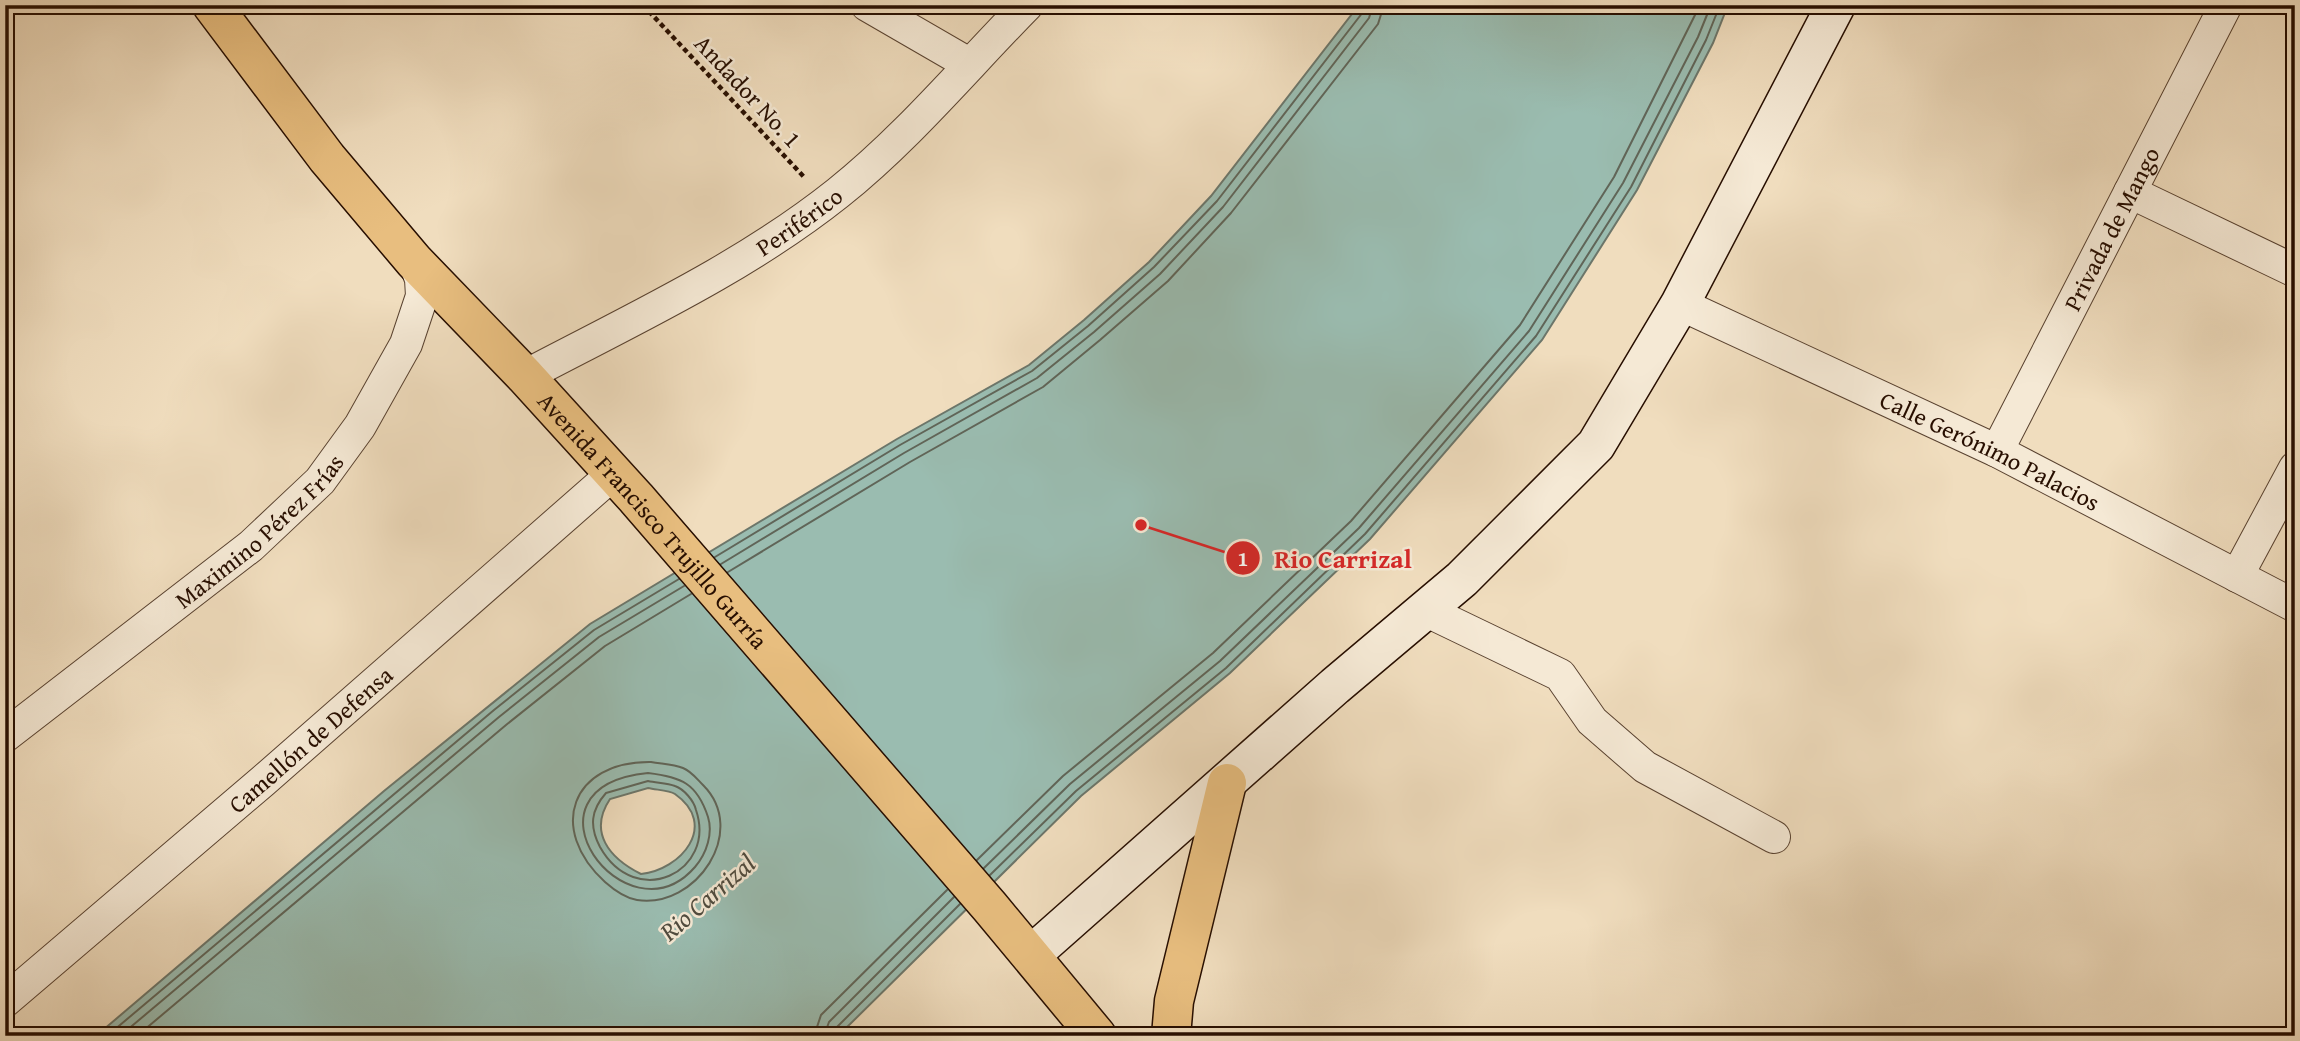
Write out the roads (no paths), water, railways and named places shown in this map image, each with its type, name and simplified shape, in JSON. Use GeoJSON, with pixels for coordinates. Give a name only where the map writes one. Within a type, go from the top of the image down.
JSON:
{"type":"FeatureCollection","features":[{"type":"Feature","properties":{"kind":"main road","name":"Avenida Francisco Trujillo Gurría"},"geometry":{"type":"LineString","coordinates":[[212,5],[327,158],[414,261],[625,485],[990,907],[1097,1036]]}},
{"type":"Feature","properties":{"kind":"main road"},"geometry":{"type":"LineString","coordinates":[[1171,1036],[1174,1002],[1227,783]]}},
{"type":"Feature","properties":{"kind":"street"},"geometry":{"type":"LineString","coordinates":[[867,5],[970,64]]}},
{"type":"Feature","properties":{"kind":"street","name":"Periférico"},"geometry":{"type":"LineString","coordinates":[[525,376],[736,262],[827,201],[882,155],[1027,5]]}},
{"type":"Feature","properties":{"kind":"street"},"geometry":{"type":"LineString","coordinates":[[1031,956],[1462,579],[1596,445],[1680,304],[1836,5]]}},
{"type":"Feature","properties":{"kind":"street","name":"Privada de Mango"},"geometry":{"type":"LineString","coordinates":[[1997,452],[2226,5]]}},
{"type":"Feature","properties":{"kind":"street"},"geometry":{"type":"LineString","coordinates":[[2130,192],[2295,271]]}},
{"type":"Feature","properties":{"kind":"street","name":"Maximino Pérez Frías"},"geometry":{"type":"LineString","coordinates":[[5,736],[251,546],[320,481],[360,426],[406,344],[422,296],[421,279],[414,261]]}},
{"type":"Feature","properties":{"kind":"street","name":"Calle Gerónimo Palacios"},"geometry":{"type":"LineString","coordinates":[[1680,304],[1997,452],[2295,606]]}},
{"type":"Feature","properties":{"kind":"street"},"geometry":{"type":"LineString","coordinates":[[2237,576],[2295,467]]}},
{"type":"Feature","properties":{"kind":"street","name":"Camellón de Defensa"},"geometry":{"type":"LineString","coordinates":[[5,1000],[263,781],[625,485]]}},
{"type":"Feature","properties":{"kind":"street"},"geometry":{"type":"LineString","coordinates":[[1425,610],[1560,675],[1592,721],[1645,767],[1774,837]]}},
{"type":"Feature","properties":{"kind":"water"},"geometry":{"type":"Polygon","coordinates":[[[1359,5],[1728,5],[1713,43],[1637,190],[1542,340],[1370,539],[1230,673],[1081,796],[838,1036],[96,1036],[384,791],[590,624],[897,439],[1029,365],[1149,262],[1211,196],[1359,5]],[[648,788],[610,799],[601,822],[605,843],[611,852],[641,874],[656,871],[681,855],[690,844],[694,832],[694,819],[688,806],[675,794],[648,788]]]}},
{"type":"Feature","properties":{"kind":"place","name":"Rio Carrizal"},"geometry":{"type":"Point","coordinates":[1141,525]}}]}
